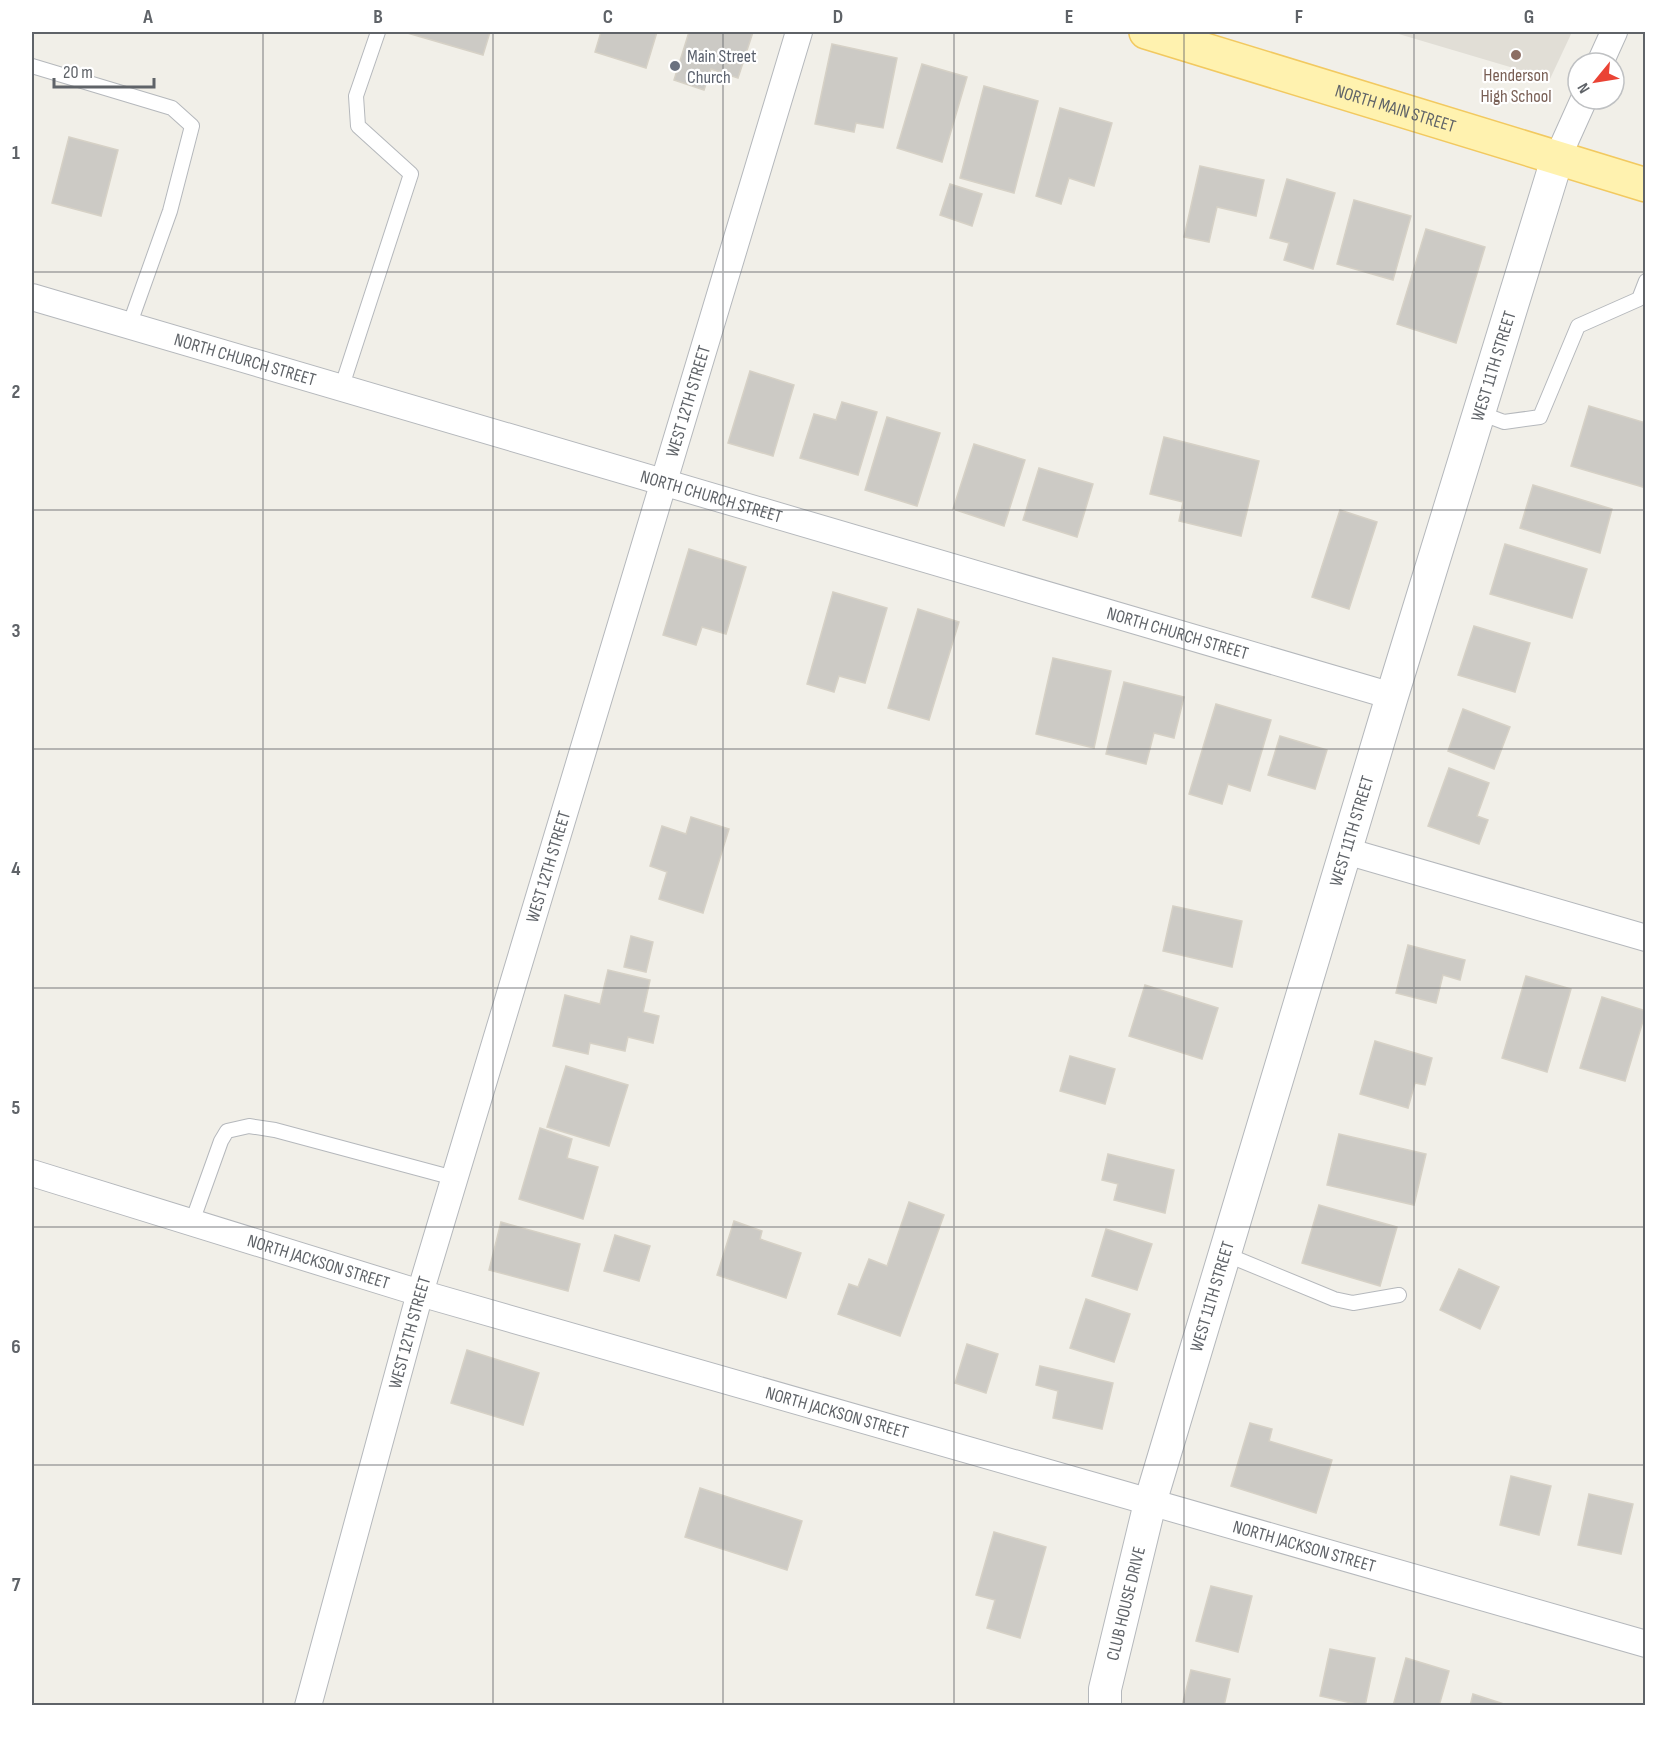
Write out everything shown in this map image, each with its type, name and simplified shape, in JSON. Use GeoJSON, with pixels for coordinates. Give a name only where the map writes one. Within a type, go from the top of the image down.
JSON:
{"type":"FeatureCollection","features":[{"type":"Feature","properties":{"kind":"main road","name":"NORTH MAIN STREET"},"geometry":{"type":"LineString","coordinates":[[1146,32],[1646,185]]}},
{"type":"Feature","properties":{"kind":"street","name":"WEST 12TH STREET"},"geometry":{"type":"LineString","coordinates":[[308,1706],[420,1293],[799,32]]}},
{"type":"Feature","properties":{"kind":"street"},"geometry":{"type":"LineString","coordinates":[[1605,51],[1614,32]]}},
{"type":"Feature","properties":{"kind":"street"},"geometry":{"type":"LineString","coordinates":[[1557,159],[1579,111]]}},
{"type":"Feature","properties":{"kind":"street","name":"WEST 11TH STREET"},"geometry":{"type":"LineString","coordinates":[[1150,1503],[1392,696],[1557,159]]}},
{"type":"Feature","properties":{"kind":"street","name":"NORTH CHURCH STREET"},"geometry":{"type":"LineString","coordinates":[[32,297],[1392,696]]}},
{"type":"Feature","properties":{"kind":"street"},"geometry":{"type":"LineString","coordinates":[[1346,851],[1646,938]]}},
{"type":"Feature","properties":{"kind":"street","name":"NORTH JACKSON STREET"},"geometry":{"type":"LineString","coordinates":[[32,1173],[420,1293],[1646,1644]]}},
{"type":"Feature","properties":{"kind":"street","name":"CLUB HOUSE DRIVE"},"geometry":{"type":"LineString","coordinates":[[1105,1706],[1105,1689],[1150,1503]]}},
{"type":"Feature","properties":{"kind":"lane"},"geometry":{"type":"LineString","coordinates":[[341,389],[411,174],[358,126],[356,96],[378,32]]}},
{"type":"Feature","properties":{"kind":"lane"},"geometry":{"type":"LineString","coordinates":[[32,66],[172,108],[192,126],[170,211],[129,326]]}},
{"type":"Feature","properties":{"kind":"lane"},"geometry":{"type":"LineString","coordinates":[[1480,413],[1504,422],[1540,417],[1578,326],[1639,298],[1646,281]]}},
{"type":"Feature","properties":{"kind":"lane"},"geometry":{"type":"LineString","coordinates":[[192,1222],[226,1131],[249,1126],[275,1130],[454,1178]]}},
{"type":"Feature","properties":{"kind":"lane"},"geometry":{"type":"LineString","coordinates":[[1225,1254],[1334,1299],[1353,1303],[1399,1295]]}},
{"type":"Feature","properties":{"kind":"shaded area","name":"Henderson High School"},"geometry":{"type":"Polygon","coordinates":[[[1392,32],[1572,32],[1550,79],[1392,32]]]}},
{"type":"Feature","properties":{"kind":"building"},"geometry":{"type":"Polygon","coordinates":[[[404,32],[490,32],[483,55],[404,32]]]}},
{"type":"Feature","properties":{"kind":"building"},"geometry":{"type":"Polygon","coordinates":[[[601,32],[657,32],[646,68],[595,52],[601,32]]]}},
{"type":"Feature","properties":{"kind":"building"},"geometry":{"type":"Polygon","coordinates":[[[689,32],[753,32],[738,78],[711,69],[704,90],[674,80],[689,32]]]}},
{"type":"Feature","properties":{"kind":"building"},"geometry":{"type":"Polygon","coordinates":[[[832,44],[897,58],[883,128],[856,123],[854,132],[815,124],[832,44]]]}},
{"type":"Feature","properties":{"kind":"building"},"geometry":{"type":"Polygon","coordinates":[[[922,64],[967,77],[942,162],[897,148],[922,64]]]}},
{"type":"Feature","properties":{"kind":"building"},"geometry":{"type":"Polygon","coordinates":[[[984,86],[1038,101],[1014,193],[960,178],[984,86]]]}},
{"type":"Feature","properties":{"kind":"building"},"geometry":{"type":"Polygon","coordinates":[[[1060,108],[1112,123],[1094,186],[1069,178],[1061,204],[1036,196],[1060,108]]]}},
{"type":"Feature","properties":{"kind":"building"},"geometry":{"type":"Polygon","coordinates":[[[69,137],[118,150],[101,216],[52,203],[69,137]]]}},
{"type":"Feature","properties":{"kind":"building"},"geometry":{"type":"Polygon","coordinates":[[[1200,166],[1264,180],[1256,216],[1217,207],[1209,242],[1184,237],[1200,166]]]}},
{"type":"Feature","properties":{"kind":"building"},"geometry":{"type":"Polygon","coordinates":[[[1287,179],[1335,193],[1313,269],[1284,260],[1289,243],[1270,238],[1287,179]]]}},
{"type":"Feature","properties":{"kind":"building"},"geometry":{"type":"Polygon","coordinates":[[[950,184],[982,194],[972,226],[940,215],[950,184]]]}},
{"type":"Feature","properties":{"kind":"building"},"geometry":{"type":"Polygon","coordinates":[[[1354,200],[1411,216],[1393,280],[1337,264],[1354,200]]]}},
{"type":"Feature","properties":{"kind":"building"},"geometry":{"type":"Polygon","coordinates":[[[1426,229],[1485,247],[1456,343],[1397,324],[1426,229]]]}},
{"type":"Feature","properties":{"kind":"building"},"geometry":{"type":"Polygon","coordinates":[[[750,371],[794,385],[773,456],[728,443],[750,371]]]}},
{"type":"Feature","properties":{"kind":"building"},"geometry":{"type":"Polygon","coordinates":[[[842,402],[877,412],[858,475],[800,458],[814,414],[836,420],[842,402]]]}},
{"type":"Feature","properties":{"kind":"building"},"geometry":{"type":"Polygon","coordinates":[[[1589,406],[1646,423],[1646,488],[1571,466],[1589,406]]]}},
{"type":"Feature","properties":{"kind":"building"},"geometry":{"type":"Polygon","coordinates":[[[887,417],[940,433],[917,506],[865,490],[887,417]]]}},
{"type":"Feature","properties":{"kind":"building"},"geometry":{"type":"Polygon","coordinates":[[[1164,437],[1259,461],[1241,536],[1179,521],[1183,502],[1150,494],[1164,437]]]}},
{"type":"Feature","properties":{"kind":"building"},"geometry":{"type":"Polygon","coordinates":[[[974,444],[1025,460],[1004,526],[953,509],[974,444]]]}},
{"type":"Feature","properties":{"kind":"building"},"geometry":{"type":"Polygon","coordinates":[[[1039,468],[1093,484],[1077,537],[1023,520],[1039,468]]]}},
{"type":"Feature","properties":{"kind":"building"},"geometry":{"type":"Polygon","coordinates":[[[1533,485],[1612,509],[1600,553],[1520,528],[1533,485]]]}},
{"type":"Feature","properties":{"kind":"building"},"geometry":{"type":"Polygon","coordinates":[[[1340,510],[1377,522],[1349,609],[1312,597],[1340,510]]]}},
{"type":"Feature","properties":{"kind":"building"},"geometry":{"type":"Polygon","coordinates":[[[1505,544],[1587,569],[1572,618],[1490,594],[1505,544]]]}},
{"type":"Feature","properties":{"kind":"building"},"geometry":{"type":"Polygon","coordinates":[[[689,549],[746,567],[726,634],[702,627],[696,645],[663,635],[689,549]]]}},
{"type":"Feature","properties":{"kind":"building"},"geometry":{"type":"Polygon","coordinates":[[[833,592],[887,608],[865,683],[839,676],[834,692],[807,684],[833,592]]]}},
{"type":"Feature","properties":{"kind":"building"},"geometry":{"type":"Polygon","coordinates":[[[918,609],[959,622],[929,720],[888,708],[918,609]]]}},
{"type":"Feature","properties":{"kind":"building"},"geometry":{"type":"Polygon","coordinates":[[[1474,626],[1530,643],[1515,692],[1458,675],[1474,626]]]}},
{"type":"Feature","properties":{"kind":"building"},"geometry":{"type":"Polygon","coordinates":[[[1053,658],[1111,671],[1094,748],[1036,734],[1053,658]]]}},
{"type":"Feature","properties":{"kind":"building"},"geometry":{"type":"Polygon","coordinates":[[[1124,682],[1184,697],[1174,738],[1154,733],[1146,764],[1106,754],[1124,682]]]}},
{"type":"Feature","properties":{"kind":"building"},"geometry":{"type":"Polygon","coordinates":[[[1216,704],[1271,720],[1250,791],[1228,784],[1222,804],[1189,794],[1216,704]]]}},
{"type":"Feature","properties":{"kind":"building"},"geometry":{"type":"Polygon","coordinates":[[[1463,709],[1510,727],[1494,769],[1448,751],[1463,709]]]}},
{"type":"Feature","properties":{"kind":"building"},"geometry":{"type":"Polygon","coordinates":[[[1280,736],[1327,750],[1315,789],[1268,775],[1280,736]]]}},
{"type":"Feature","properties":{"kind":"building"},"geometry":{"type":"Polygon","coordinates":[[[1449,768],[1489,783],[1477,816],[1488,820],[1479,844],[1428,826],[1449,768]]]}},
{"type":"Feature","properties":{"kind":"building"},"geometry":{"type":"Polygon","coordinates":[[[691,817],[729,829],[703,913],[659,899],[667,872],[650,866],[662,826],[686,834],[691,817]]]}},
{"type":"Feature","properties":{"kind":"building"},"geometry":{"type":"Polygon","coordinates":[[[1173,906],[1242,921],[1232,967],[1163,951],[1173,906]]]}},
{"type":"Feature","properties":{"kind":"building"},"geometry":{"type":"Polygon","coordinates":[[[631,936],[653,942],[646,972],[624,967],[631,936]]]}},
{"type":"Feature","properties":{"kind":"building"},"geometry":{"type":"Polygon","coordinates":[[[1408,945],[1465,960],[1460,980],[1443,975],[1436,1003],[1396,993],[1408,945]]]}},
{"type":"Feature","properties":{"kind":"building"},"geometry":{"type":"Polygon","coordinates":[[[608,970],[650,980],[643,1012],[659,1016],[653,1043],[628,1037],[625,1051],[590,1043],[588,1054],[553,1046],[565,995],[600,1004],[608,970]]]}},
{"type":"Feature","properties":{"kind":"building"},"geometry":{"type":"Polygon","coordinates":[[[1526,976],[1571,989],[1547,1072],[1502,1058],[1526,976]]]}},
{"type":"Feature","properties":{"kind":"building"},"geometry":{"type":"Polygon","coordinates":[[[1145,985],[1218,1008],[1202,1059],[1129,1036],[1145,985]]]}},
{"type":"Feature","properties":{"kind":"building"},"geometry":{"type":"Polygon","coordinates":[[[1602,997],[1646,1011],[1625,1081],[1580,1068],[1602,997]]]}},
{"type":"Feature","properties":{"kind":"building"},"geometry":{"type":"Polygon","coordinates":[[[1375,1041],[1432,1058],[1425,1085],[1415,1083],[1408,1108],[1360,1094],[1375,1041]]]}},
{"type":"Feature","properties":{"kind":"building"},"geometry":{"type":"Polygon","coordinates":[[[1070,1056],[1115,1069],[1105,1104],[1060,1091],[1070,1056]]]}},
{"type":"Feature","properties":{"kind":"building"},"geometry":{"type":"Polygon","coordinates":[[[566,1066],[628,1085],[609,1146],[547,1127],[566,1066]]]}},
{"type":"Feature","properties":{"kind":"building"},"geometry":{"type":"Polygon","coordinates":[[[540,1128],[572,1139],[567,1158],[598,1167],[583,1219],[519,1199],[540,1128]]]}},
{"type":"Feature","properties":{"kind":"building"},"geometry":{"type":"Polygon","coordinates":[[[1339,1134],[1426,1154],[1414,1205],[1327,1185],[1339,1134]]]}},
{"type":"Feature","properties":{"kind":"building"},"geometry":{"type":"Polygon","coordinates":[[[1108,1154],[1174,1170],[1165,1213],[1114,1200],[1118,1184],[1102,1180],[1108,1154]]]}},
{"type":"Feature","properties":{"kind":"building"},"geometry":{"type":"Polygon","coordinates":[[[909,1202],[944,1215],[900,1336],[838,1314],[849,1284],[858,1287],[869,1259],[887,1266],[909,1202]]]}},
{"type":"Feature","properties":{"kind":"building"},"geometry":{"type":"Polygon","coordinates":[[[1319,1205],[1397,1227],[1380,1286],[1302,1263],[1319,1205]]]}},
{"type":"Feature","properties":{"kind":"building"},"geometry":{"type":"Polygon","coordinates":[[[734,1221],[762,1231],[760,1239],[801,1253],[786,1298],[717,1275],[734,1221]]]}},
{"type":"Feature","properties":{"kind":"building"},"geometry":{"type":"Polygon","coordinates":[[[501,1222],[580,1244],[568,1291],[489,1270],[501,1222]]]}},
{"type":"Feature","properties":{"kind":"building"},"geometry":{"type":"Polygon","coordinates":[[[1106,1229],[1152,1244],[1137,1290],[1092,1276],[1106,1229]]]}},
{"type":"Feature","properties":{"kind":"building"},"geometry":{"type":"Polygon","coordinates":[[[615,1235],[650,1246],[639,1281],[604,1271],[615,1235]]]}},
{"type":"Feature","properties":{"kind":"building"},"geometry":{"type":"Polygon","coordinates":[[[1459,1269],[1499,1287],[1480,1329],[1440,1310],[1459,1269]]]}},
{"type":"Feature","properties":{"kind":"building"},"geometry":{"type":"Polygon","coordinates":[[[1086,1299],[1130,1314],[1114,1362],[1070,1348],[1086,1299]]]}},
{"type":"Feature","properties":{"kind":"building"},"geometry":{"type":"Polygon","coordinates":[[[967,1344],[998,1354],[986,1393],[955,1383],[967,1344]]]}},
{"type":"Feature","properties":{"kind":"building"},"geometry":{"type":"Polygon","coordinates":[[[467,1350],[539,1373],[523,1425],[451,1403],[467,1350]]]}},
{"type":"Feature","properties":{"kind":"building"},"geometry":{"type":"Polygon","coordinates":[[[1040,1366],[1113,1383],[1102,1429],[1053,1418],[1058,1391],[1036,1385],[1040,1366]]]}},
{"type":"Feature","properties":{"kind":"building"},"geometry":{"type":"Polygon","coordinates":[[[1250,1423],[1272,1429],[1269,1441],[1332,1460],[1316,1513],[1231,1486],[1250,1423]]]}},
{"type":"Feature","properties":{"kind":"building"},"geometry":{"type":"Polygon","coordinates":[[[1511,1476],[1551,1486],[1539,1535],[1500,1525],[1511,1476]]]}},
{"type":"Feature","properties":{"kind":"building"},"geometry":{"type":"Polygon","coordinates":[[[700,1488],[802,1521],[787,1570],[685,1537],[700,1488]]]}},
{"type":"Feature","properties":{"kind":"building"},"geometry":{"type":"Polygon","coordinates":[[[1589,1494],[1633,1504],[1621,1554],[1578,1545],[1589,1494]]]}},
{"type":"Feature","properties":{"kind":"building"},"geometry":{"type":"Polygon","coordinates":[[[994,1532],[1046,1547],[1020,1638],[987,1628],[995,1600],[976,1595],[994,1532]]]}},
{"type":"Feature","properties":{"kind":"building"},"geometry":{"type":"Polygon","coordinates":[[[1211,1586],[1252,1596],[1238,1652],[1196,1641],[1211,1586]]]}},
{"type":"Feature","properties":{"kind":"building"},"geometry":{"type":"Polygon","coordinates":[[[1330,1649],[1375,1658],[1365,1706],[1320,1696],[1330,1649]]]}},
{"type":"Feature","properties":{"kind":"building"},"geometry":{"type":"Polygon","coordinates":[[[1406,1658],[1449,1671],[1439,1706],[1393,1706],[1406,1658]]]}},
{"type":"Feature","properties":{"kind":"building"},"geometry":{"type":"Polygon","coordinates":[[[1191,1670],[1230,1679],[1224,1706],[1182,1706],[1191,1670]]]}},
{"type":"Feature","properties":{"kind":"building"},"geometry":{"type":"Polygon","coordinates":[[[1473,1694],[1510,1706],[1470,1706],[1473,1694]]]}},
{"type":"Feature","properties":{"kind":"place","name":"Henderson High School"},"geometry":{"type":"Point","coordinates":[1516,55]}},
{"type":"Feature","properties":{"kind":"place","name":"Main Street Church"},"geometry":{"type":"Point","coordinates":[675,66]}}]}
